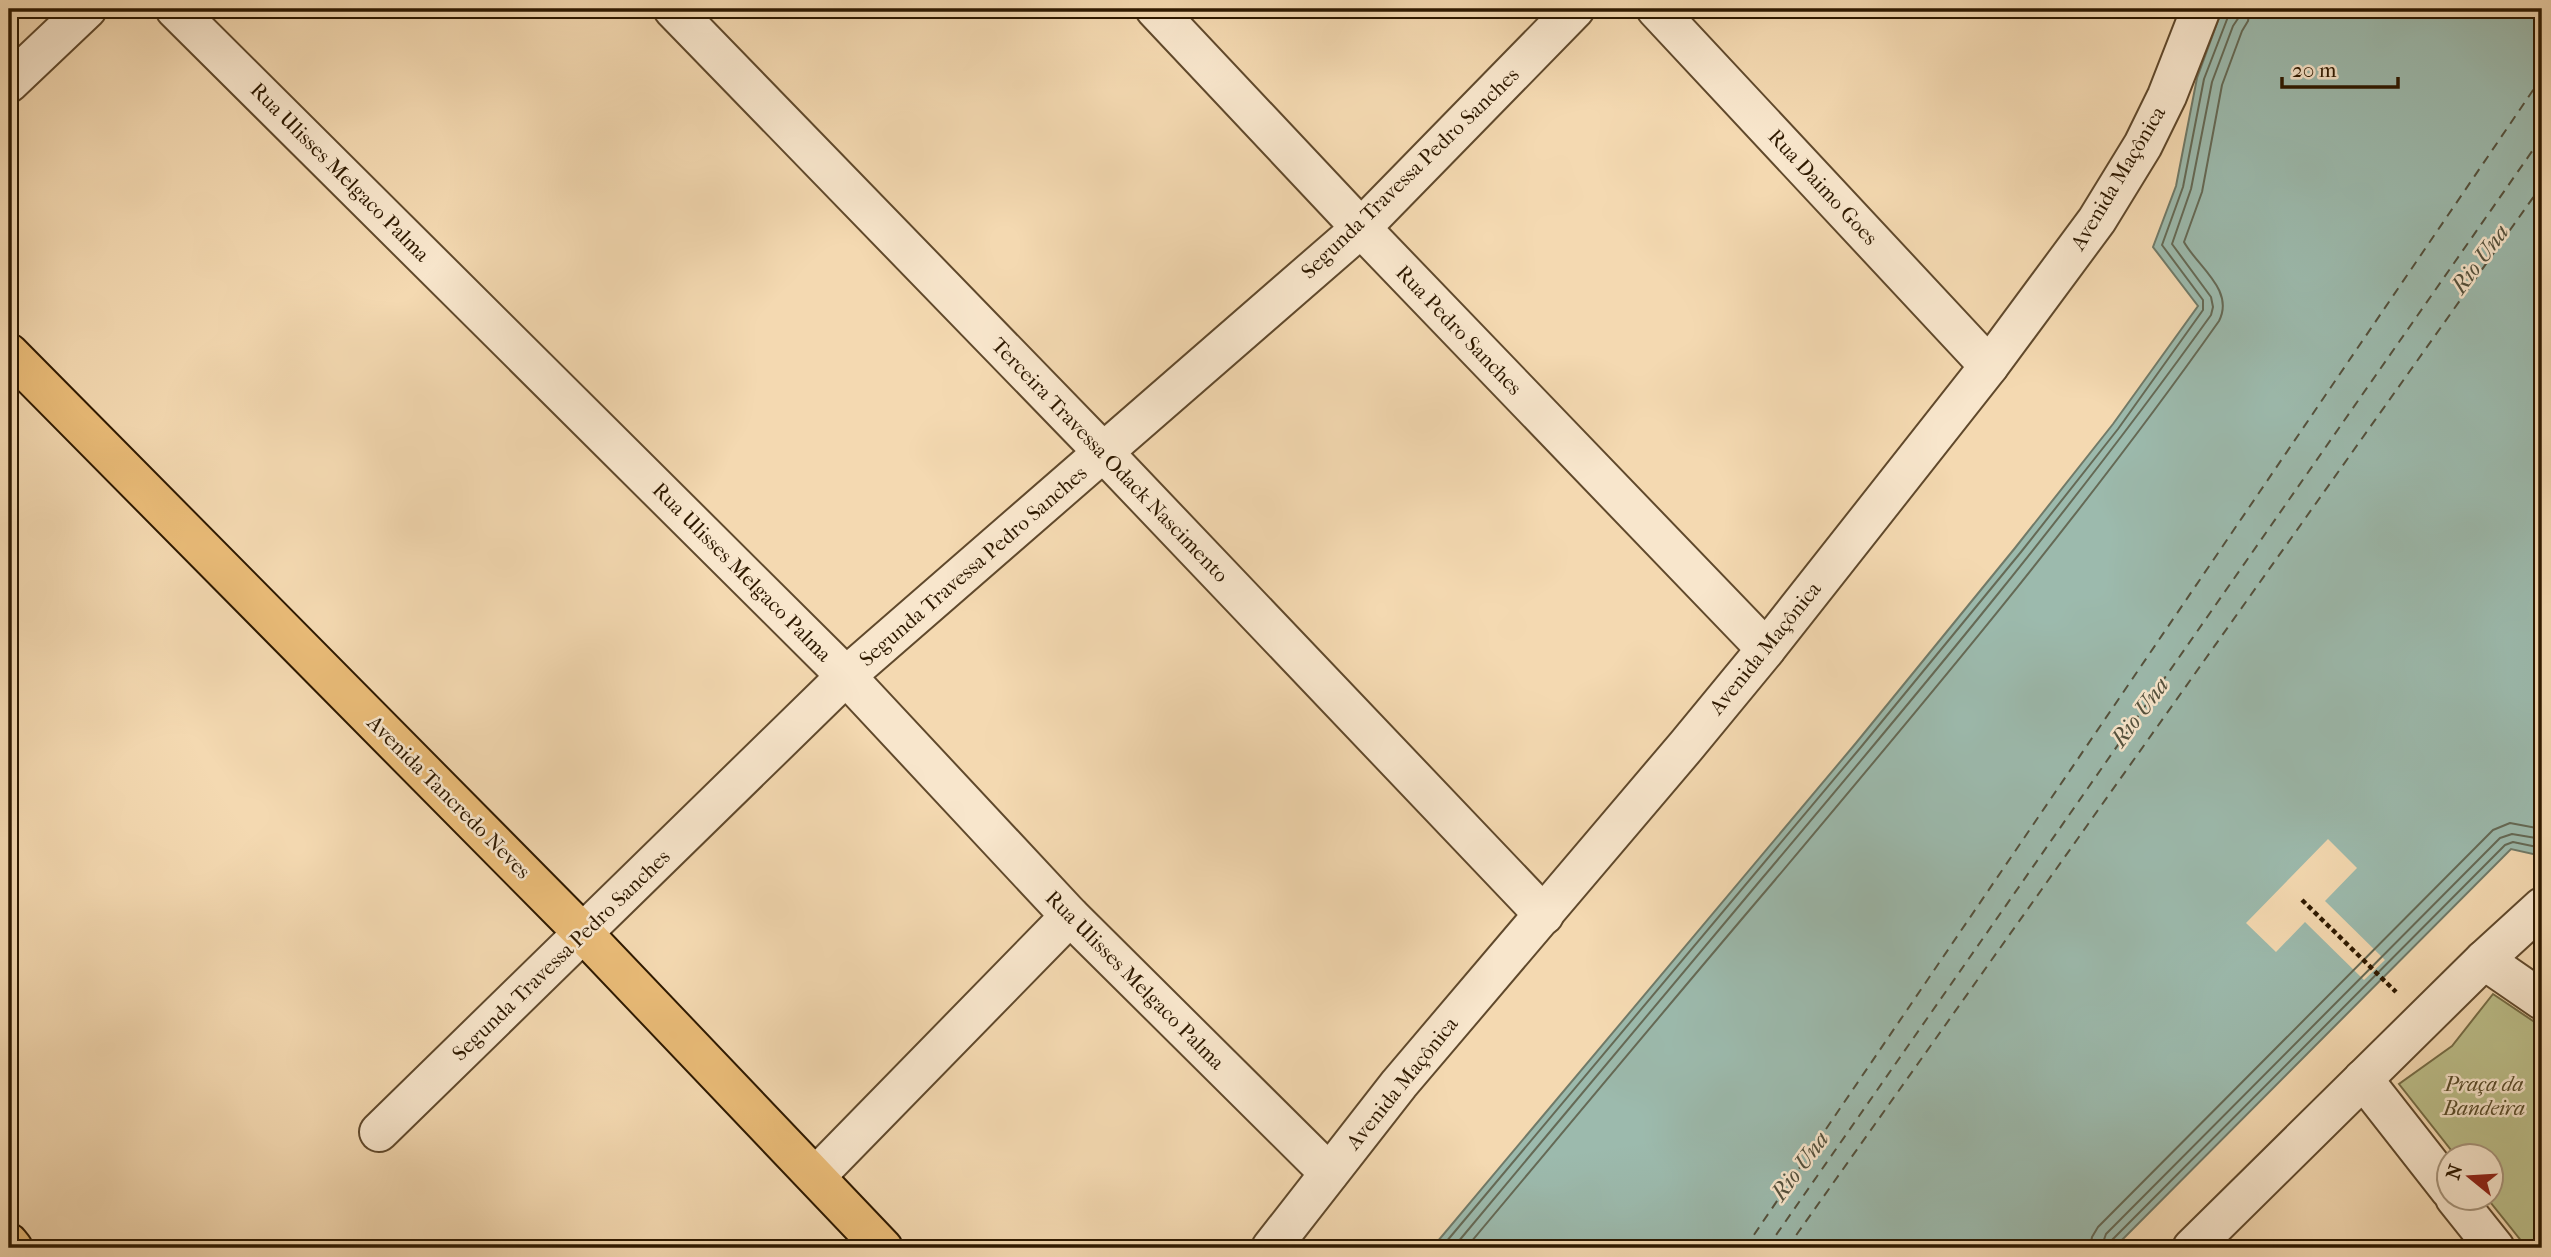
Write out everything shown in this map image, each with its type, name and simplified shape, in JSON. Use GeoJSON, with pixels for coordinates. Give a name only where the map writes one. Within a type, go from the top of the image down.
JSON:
{"type":"FeatureCollection","features":[{"type":"Feature","properties":{"kind":"main road","name":"Avenida Tancredo Neves"},"geometry":{"type":"LineString","coordinates":[[9,353],[584,934],[883,1248]]}},
{"type":"Feature","properties":{"kind":"main road"},"geometry":{"type":"LineString","coordinates":[[9,1243],[13,1248]]}},
{"type":"Feature","properties":{"kind":"street"},"geometry":{"type":"LineString","coordinates":[[9,83],[87,9]]}},
{"type":"Feature","properties":{"kind":"street","name":"Rua Ulisses Melgaco Palma"},"geometry":{"type":"LineString","coordinates":[[175,9],[846,676],[1070,916],[1329,1173]]}},
{"type":"Feature","properties":{"kind":"street","name":"Terceira Travessa Odack Nascimento"},"geometry":{"type":"LineString","coordinates":[[673,9],[1104,453],[1544,915]]}},
{"type":"Feature","properties":{"kind":"street","name":"Rua Pedro Sanches"},"geometry":{"type":"LineString","coordinates":[[1155,9],[1360,228],[1766,649]]}},
{"type":"Feature","properties":{"kind":"street","name":"Segunda Travessa Pedro Sanches"},"geometry":{"type":"LineString","coordinates":[[379,1132],[846,676],[1360,228],[1575,9]]}},
{"type":"Feature","properties":{"kind":"street","name":"Rua Daimo Goes"},"geometry":{"type":"LineString","coordinates":[[1656,9],[1989,366]]}},
{"type":"Feature","properties":{"kind":"street","name":"Avenida Maçônica"},"geometry":{"type":"LineString","coordinates":[[1271,1248],[1399,1084],[1766,649],[1989,366],[2097,220],[2143,145],[2167,96],[2201,9]]}},
{"type":"Feature","properties":{"kind":"street"},"geometry":{"type":"LineString","coordinates":[[2209,1242],[2363,1080],[2484,960],[2542,907]]}},
{"type":"Feature","properties":{"kind":"street"},"geometry":{"type":"LineString","coordinates":[[816,1176],[1070,916]]}},
{"type":"Feature","properties":{"kind":"street"},"geometry":{"type":"LineString","coordinates":[[2484,960],[2542,1000]]}},
{"type":"Feature","properties":{"kind":"street"},"geometry":{"type":"LineString","coordinates":[[2363,1080],[2436,1173]]}},
{"type":"Feature","properties":{"kind":"street"},"geometry":{"type":"LineString","coordinates":[[2466,1212],[2495,1248]]}},
{"type":"Feature","properties":{"kind":"path"},"geometry":{"type":"LineString","coordinates":[[2302,900],[2424,1020]]}},
{"type":"Feature","properties":{"kind":"green space","name":"Praça da Bandeira"},"geometry":{"type":"Polygon","coordinates":[[[2493,994],[2542,1027],[2542,1248],[2527,1248],[2498,1212],[2506,1212],[2506,1142],[2445,1142],[2399,1084],[2452,1046],[2493,994]]]}},
{"type":"Feature","properties":{"kind":"water","name":"Rio Una"},"geometry":{"type":"Polygon","coordinates":[[[2226,9],[2542,9],[2542,856],[2511,849],[2114,1248],[1432,1248],[1856,743],[2015,548],[2113,424],[2198,306],[2153,247],[2176,186],[2197,78],[2219,18],[2226,9]]]}},
{"type":"Feature","properties":{"kind":"pier"},"geometry":{"type":"Polygon","coordinates":[[[2328,839],[2357,868],[2325,901],[2385,960],[2364,980],[2305,922],[2276,952],[2246,923],[2328,839]]]}},
{"type":"Feature","properties":{"kind":"ferry route"},"geometry":{"type":"LineString","coordinates":[[1745,1248],[2542,77]]}},
{"type":"Feature","properties":{"kind":"ferry route"},"geometry":{"type":"LineString","coordinates":[[1767,1248],[2542,137]]}},
{"type":"Feature","properties":{"kind":"ferry route"},"geometry":{"type":"LineString","coordinates":[[1787,1248],[2542,185]]}}]}
